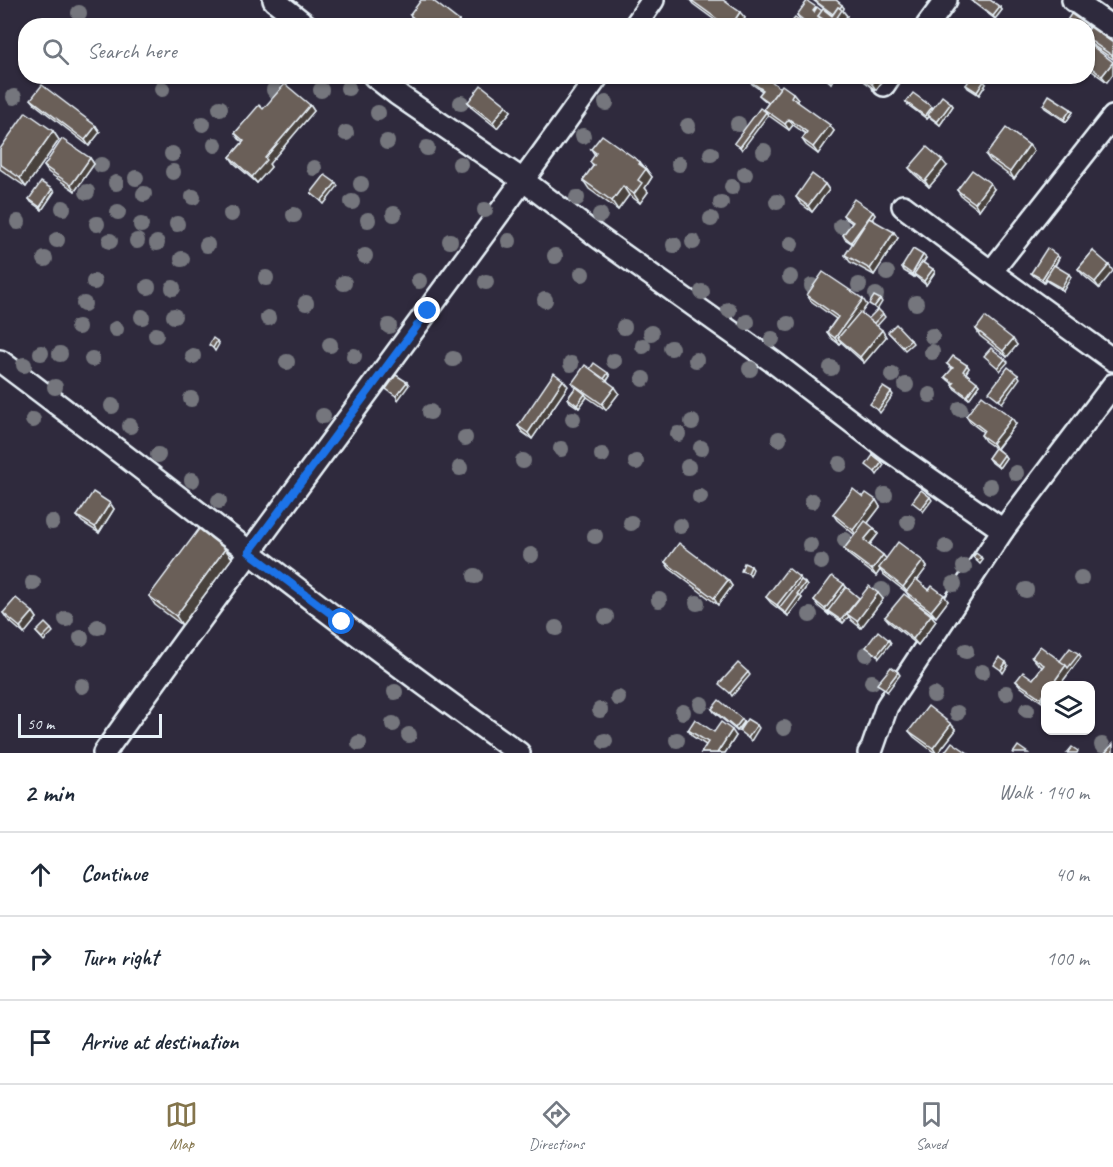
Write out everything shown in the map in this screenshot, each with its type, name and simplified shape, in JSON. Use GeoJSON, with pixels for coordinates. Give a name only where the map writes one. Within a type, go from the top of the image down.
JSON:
{"type":"FeatureCollection","features":[{"type":"Feature","properties":{"kind":"street"},"geometry":{"type":"LineString","coordinates":[[274,0],[297,18]]}},
{"type":"Feature","properties":{"kind":"street"},"geometry":{"type":"LineString","coordinates":[[641,18],[653,0]]}},
{"type":"Feature","properties":{"kind":"street"},"geometry":{"type":"LineString","coordinates":[[933,18],[946,0]]}},
{"type":"Feature","properties":{"kind":"street"},"geometry":{"type":"LineString","coordinates":[[1073,0],[1113,28]]}},
{"type":"Feature","properties":{"kind":"street"},"geometry":{"type":"LineString","coordinates":[[384,84],[524,181],[598,237],[776,364],[887,449],[1003,530]]}},
{"type":"Feature","properties":{"kind":"street"},"geometry":{"type":"LineString","coordinates":[[104,753],[249,552],[524,181],[592,84]]}},
{"type":"Feature","properties":{"kind":"street"},"geometry":{"type":"LineString","coordinates":[[991,272],[1113,117]]}},
{"type":"Feature","properties":{"kind":"street"},"geometry":{"type":"LineString","coordinates":[[903,206],[1113,360]]}},
{"type":"Feature","properties":{"kind":"street"},"geometry":{"type":"LineString","coordinates":[[0,361],[249,552],[519,753]]}},
{"type":"Feature","properties":{"kind":"street"},"geometry":{"type":"LineString","coordinates":[[873,752],[887,706],[1003,530],[1113,385]]}},
{"type":"Feature","properties":{"kind":"building"},"geometry":{"type":"Polygon","coordinates":[[[421,0],[432,0],[455,18],[414,18],[410,15],[421,0]]]}},
{"type":"Feature","properties":{"kind":"building"},"geometry":{"type":"Polygon","coordinates":[[[691,0],[723,0],[740,12],[736,18],[716,18],[691,0]]]}},
{"type":"Feature","properties":{"kind":"building"},"geometry":{"type":"Polygon","coordinates":[[[814,0],[836,0],[842,5],[833,14],[814,0]]]}},
{"type":"Feature","properties":{"kind":"building"},"geometry":{"type":"Polygon","coordinates":[[[971,0],[990,0],[1000,7],[993,16],[971,0]]]}},
{"type":"Feature","properties":{"kind":"building"},"geometry":{"type":"Polygon","coordinates":[[[807,1],[816,7],[814,12],[817,7],[822,11],[818,16],[819,18],[801,18],[797,15],[807,1]]]}},
{"type":"Feature","properties":{"kind":"building"},"geometry":{"type":"Polygon","coordinates":[[[838,7],[842,10],[837,18],[818,16],[823,9],[832,16],[838,7]]]}},
{"type":"Feature","properties":{"kind":"building"},"geometry":{"type":"Polygon","coordinates":[[[1095,30],[1113,43],[1113,56],[1095,44],[1095,30]]]}},
{"type":"Feature","properties":{"kind":"building"},"geometry":{"type":"Polygon","coordinates":[[[1095,48],[1113,62],[1102,76],[1095,70],[1095,48]]]}},
{"type":"Feature","properties":{"kind":"building"},"geometry":{"type":"Polygon","coordinates":[[[285,84],[310,105],[252,177],[230,157],[244,141],[235,133],[259,105],[263,109],[285,84]]]}},
{"type":"Feature","properties":{"kind":"building"},"geometry":{"type":"Polygon","coordinates":[[[754,84],[775,84],[780,88],[769,102],[759,95],[763,90],[754,84]]]}},
{"type":"Feature","properties":{"kind":"building"},"geometry":{"type":"Polygon","coordinates":[[[967,84],[982,84],[977,92],[967,84]]]}},
{"type":"Feature","properties":{"kind":"building"},"geometry":{"type":"Polygon","coordinates":[[[42,85],[96,126],[85,140],[31,99],[42,85]]]}},
{"type":"Feature","properties":{"kind":"building"},"geometry":{"type":"Polygon","coordinates":[[[481,85],[506,105],[493,122],[468,102],[481,85]]]}},
{"type":"Feature","properties":{"kind":"building"},"geometry":{"type":"Polygon","coordinates":[[[782,85],[793,93],[791,97],[830,125],[813,147],[802,139],[807,132],[789,119],[785,124],[764,109],[782,85]]]}},
{"type":"Feature","properties":{"kind":"building"},"geometry":{"type":"Polygon","coordinates":[[[913,93],[932,107],[925,116],[906,102],[913,93]]]}},
{"type":"Feature","properties":{"kind":"building"},"geometry":{"type":"Polygon","coordinates":[[[1049,95],[1071,109],[1064,119],[1043,105],[1049,95]]]}},
{"type":"Feature","properties":{"kind":"building"},"geometry":{"type":"Polygon","coordinates":[[[942,96],[951,103],[937,122],[928,115],[942,96]]]}},
{"type":"Feature","properties":{"kind":"building"},"geometry":{"type":"Polygon","coordinates":[[[760,108],[766,112],[740,147],[734,143],[760,108]]]}},
{"type":"Feature","properties":{"kind":"building"},"geometry":{"type":"Polygon","coordinates":[[[26,112],[53,131],[20,178],[0,164],[0,149],[26,112]]]}},
{"type":"Feature","properties":{"kind":"building"},"geometry":{"type":"Polygon","coordinates":[[[1006,128],[1029,145],[1010,172],[986,155],[1006,128]]]}},
{"type":"Feature","properties":{"kind":"building"},"geometry":{"type":"Polygon","coordinates":[[[602,135],[640,162],[639,164],[646,169],[638,180],[642,183],[634,194],[623,186],[612,201],[583,180],[594,165],[590,162],[596,153],[591,149],[602,135]]]}},
{"type":"Feature","properties":{"kind":"building"},"geometry":{"type":"Polygon","coordinates":[[[62,139],[90,158],[71,185],[44,166],[62,139]]]}},
{"type":"Feature","properties":{"kind":"building"},"geometry":{"type":"Polygon","coordinates":[[[927,147],[942,160],[925,181],[909,168],[927,147]]]}},
{"type":"Feature","properties":{"kind":"building"},"geometry":{"type":"Polygon","coordinates":[[[972,170],[990,183],[975,203],[957,190],[972,170]]]}},
{"type":"Feature","properties":{"kind":"building"},"geometry":{"type":"Polygon","coordinates":[[[812,174],[825,184],[808,206],[796,197],[812,174]]]}},
{"type":"Feature","properties":{"kind":"building"},"geometry":{"type":"Polygon","coordinates":[[[325,175],[336,183],[321,201],[311,193],[325,175]]]}},
{"type":"Feature","properties":{"kind":"building"},"geometry":{"type":"Polygon","coordinates":[[[41,182],[52,189],[40,207],[29,199],[41,182]]]}},
{"type":"Feature","properties":{"kind":"building"},"geometry":{"type":"Polygon","coordinates":[[[854,199],[873,212],[851,242],[843,235],[853,222],[843,215],[854,199]]]}},
{"type":"Feature","properties":{"kind":"building"},"geometry":{"type":"Polygon","coordinates":[[[869,218],[894,232],[870,269],[845,255],[869,218]]]}},
{"type":"Feature","properties":{"kind":"building"},"geometry":{"type":"Polygon","coordinates":[[[1047,248],[1057,255],[1042,279],[1031,273],[1047,248]]]}},
{"type":"Feature","properties":{"kind":"building"},"geometry":{"type":"Polygon","coordinates":[[[913,249],[923,255],[912,274],[902,267],[913,249]]]}},
{"type":"Feature","properties":{"kind":"building"},"geometry":{"type":"Polygon","coordinates":[[[1093,251],[1109,265],[1095,282],[1078,269],[1093,251]]]}},
{"type":"Feature","properties":{"kind":"building"},"geometry":{"type":"Polygon","coordinates":[[[922,262],[933,269],[924,281],[914,274],[922,262]]]}},
{"type":"Feature","properties":{"kind":"building"},"geometry":{"type":"Polygon","coordinates":[[[1054,265],[1069,274],[1061,288],[1045,279],[1054,265]]]}},
{"type":"Feature","properties":{"kind":"building"},"geometry":{"type":"Polygon","coordinates":[[[823,272],[863,299],[835,338],[827,332],[838,317],[807,295],[823,272]]]}},
{"type":"Feature","properties":{"kind":"building"},"geometry":{"type":"Polygon","coordinates":[[[874,296],[880,299],[874,307],[869,304],[874,296]]]}},
{"type":"Feature","properties":{"kind":"building"},"geometry":{"type":"Polygon","coordinates":[[[878,309],[883,314],[874,323],[868,319],[878,309]]]}},
{"type":"Feature","properties":{"kind":"building"},"geometry":{"type":"Polygon","coordinates":[[[860,312],[882,330],[860,357],[838,338],[860,312]]]}},
{"type":"Feature","properties":{"kind":"building"},"geometry":{"type":"Polygon","coordinates":[[[985,317],[1013,339],[1003,351],[976,329],[985,317]]]}},
{"type":"Feature","properties":{"kind":"building"},"geometry":{"type":"Polygon","coordinates":[[[896,324],[911,340],[903,347],[888,332],[896,324]]]}},
{"type":"Feature","properties":{"kind":"building"},"geometry":{"type":"Polygon","coordinates":[[[213,338],[217,341],[213,348],[209,345],[213,338]]]}},
{"type":"Feature","properties":{"kind":"building"},"geometry":{"type":"Polygon","coordinates":[[[991,348],[1005,359],[998,368],[984,356],[991,348]]]}},
{"type":"Feature","properties":{"kind":"building"},"geometry":{"type":"Polygon","coordinates":[[[953,356],[967,365],[963,371],[977,382],[967,396],[945,377],[953,368],[947,364],[953,356]]]}},
{"type":"Feature","properties":{"kind":"building"},"geometry":{"type":"Polygon","coordinates":[[[594,363],[608,373],[604,379],[590,369],[594,363]]]}},
{"type":"Feature","properties":{"kind":"building"},"geometry":{"type":"Polygon","coordinates":[[[585,365],[615,387],[602,404],[572,383],[585,365]]]}},
{"type":"Feature","properties":{"kind":"building"},"geometry":{"type":"Polygon","coordinates":[[[1008,367],[1018,375],[999,400],[989,392],[1008,367]]]}},
{"type":"Feature","properties":{"kind":"building"},"geometry":{"type":"Polygon","coordinates":[[[554,373],[563,380],[528,433],[518,426],[554,373]]]}},
{"type":"Feature","properties":{"kind":"building"},"geometry":{"type":"Polygon","coordinates":[[[396,375],[407,382],[396,396],[386,389],[396,375]]]}},
{"type":"Feature","properties":{"kind":"building"},"geometry":{"type":"Polygon","coordinates":[[[576,387],[585,394],[577,405],[568,398],[576,387]]]}},
{"type":"Feature","properties":{"kind":"building"},"geometry":{"type":"Polygon","coordinates":[[[883,387],[891,392],[878,410],[870,404],[883,387]]]}},
{"type":"Feature","properties":{"kind":"building"},"geometry":{"type":"Polygon","coordinates":[[[982,395],[1012,418],[992,443],[981,435],[984,430],[966,416],[982,395]]]}},
{"type":"Feature","properties":{"kind":"building"},"geometry":{"type":"Polygon","coordinates":[[[995,448],[1004,455],[997,465],[988,458],[995,448]]]}},
{"type":"Feature","properties":{"kind":"building"},"geometry":{"type":"Polygon","coordinates":[[[873,455],[882,462],[875,472],[866,465],[873,455]]]}},
{"type":"Feature","properties":{"kind":"building"},"geometry":{"type":"Polygon","coordinates":[[[853,489],[863,497],[866,493],[876,500],[853,530],[833,514],[853,489]]]}},
{"type":"Feature","properties":{"kind":"building"},"geometry":{"type":"Polygon","coordinates":[[[921,490],[930,497],[921,509],[912,502],[921,490]]]}},
{"type":"Feature","properties":{"kind":"building"},"geometry":{"type":"Polygon","coordinates":[[[93,492],[110,503],[95,527],[77,516],[93,492]]]}},
{"type":"Feature","properties":{"kind":"building"},"geometry":{"type":"Polygon","coordinates":[[[865,521],[874,528],[864,540],[883,555],[872,570],[844,549],[865,521]]]}},
{"type":"Feature","properties":{"kind":"building"},"geometry":{"type":"Polygon","coordinates":[[[199,529],[225,549],[176,616],[149,596],[199,529]]]}},
{"type":"Feature","properties":{"kind":"building"},"geometry":{"type":"Polygon","coordinates":[[[898,542],[923,561],[903,587],[879,568],[898,542]]]}},
{"type":"Feature","properties":{"kind":"building"},"geometry":{"type":"Polygon","coordinates":[[[679,543],[728,580],[714,598],[665,562],[679,543]]]}},
{"type":"Feature","properties":{"kind":"building"},"geometry":{"type":"Polygon","coordinates":[[[976,553],[981,557],[977,561],[973,557],[976,553]]]}},
{"type":"Feature","properties":{"kind":"building"},"geometry":{"type":"Polygon","coordinates":[[[744,563],[751,566],[748,573],[741,571],[744,563]]]}},
{"type":"Feature","properties":{"kind":"building"},"geometry":{"type":"Polygon","coordinates":[[[788,568],[799,577],[777,605],[766,597],[788,568]]]}},
{"type":"Feature","properties":{"kind":"building"},"geometry":{"type":"Polygon","coordinates":[[[832,576],[844,584],[825,609],[814,600],[832,576]]]}},
{"type":"Feature","properties":{"kind":"building"},"geometry":{"type":"Polygon","coordinates":[[[916,579],[929,590],[932,586],[944,595],[931,611],[906,592],[916,579]]]}},
{"type":"Feature","properties":{"kind":"building"},"geometry":{"type":"Polygon","coordinates":[[[801,580],[805,583],[786,613],[779,608],[801,580]]]}},
{"type":"Feature","properties":{"kind":"building"},"geometry":{"type":"Polygon","coordinates":[[[869,586],[878,593],[857,621],[847,614],[869,586]]]}},
{"type":"Feature","properties":{"kind":"building"},"geometry":{"type":"Polygon","coordinates":[[[846,587],[859,598],[841,620],[828,611],[846,587]]]}},
{"type":"Feature","properties":{"kind":"building"},"geometry":{"type":"Polygon","coordinates":[[[904,594],[931,615],[913,639],[885,617],[904,594]]]}},
{"type":"Feature","properties":{"kind":"building"},"geometry":{"type":"Polygon","coordinates":[[[16,598],[33,612],[20,627],[3,613],[16,598]]]}},
{"type":"Feature","properties":{"kind":"building"},"geometry":{"type":"Polygon","coordinates":[[[45,623],[51,629],[42,638],[36,632],[45,623]]]}},
{"type":"Feature","properties":{"kind":"building"},"geometry":{"type":"Polygon","coordinates":[[[878,631],[889,640],[877,655],[866,647],[878,631]]]}},
{"type":"Feature","properties":{"kind":"building"},"geometry":{"type":"Polygon","coordinates":[[[1040,646],[1066,665],[1055,681],[1041,681],[1041,698],[1016,681],[1023,672],[1033,679],[1044,665],[1032,657],[1040,646]]]}},
{"type":"Feature","properties":{"kind":"building"},"geometry":{"type":"Polygon","coordinates":[[[1070,648],[1079,654],[1068,668],[1060,661],[1070,648]]]}},
{"type":"Feature","properties":{"kind":"building"},"geometry":{"type":"Polygon","coordinates":[[[999,657],[1006,662],[1001,670],[994,665],[999,657]]]}},
{"type":"Feature","properties":{"kind":"building"},"geometry":{"type":"Polygon","coordinates":[[[738,663],[748,672],[730,693],[719,684],[738,663]]]}},
{"type":"Feature","properties":{"kind":"building"},"geometry":{"type":"Polygon","coordinates":[[[891,667],[898,672],[885,689],[877,684],[891,667]]]}},
{"type":"Feature","properties":{"kind":"building"},"geometry":{"type":"Polygon","coordinates":[[[719,700],[742,719],[735,728],[712,709],[719,700]]]}},
{"type":"Feature","properties":{"kind":"building"},"geometry":{"type":"Polygon","coordinates":[[[928,706],[951,724],[933,748],[909,731],[928,706]]]}},
{"type":"Feature","properties":{"kind":"building"},"geometry":{"type":"Polygon","coordinates":[[[695,719],[714,732],[721,722],[732,730],[717,753],[701,753],[708,742],[688,730],[695,719]]]}},
{"type":"Feature","properties":{"kind":"building"},"geometry":{"type":"Polygon","coordinates":[[[747,719],[757,725],[748,738],[739,731],[747,719]]]}},
{"type":"Feature","properties":{"kind":"building"},"geometry":{"type":"Polygon","coordinates":[[[952,742],[968,753],[944,753],[952,742]]]}},
{"type":"Feature","properties":{"kind":"building"},"geometry":{"type":"Polygon","coordinates":[[[1113,744],[1113,753],[1105,753],[1113,744]]]}},
{"type":"Feature","properties":{"kind":"building"},"geometry":{"type":"Polygon","coordinates":[[[1018,746],[1028,753],[1013,753],[1018,746]]]}},
{"type":"Feature","properties":{"kind":"building"},"geometry":{"type":"Polygon","coordinates":[[[1072,747],[1078,751],[1077,753],[1067,753],[1072,747]]]}},
{"type":"Feature","properties":{"kind":"route"},"geometry":{"type":"LineString","coordinates":[[342,622],[249,552],[428,311]]}}]}
